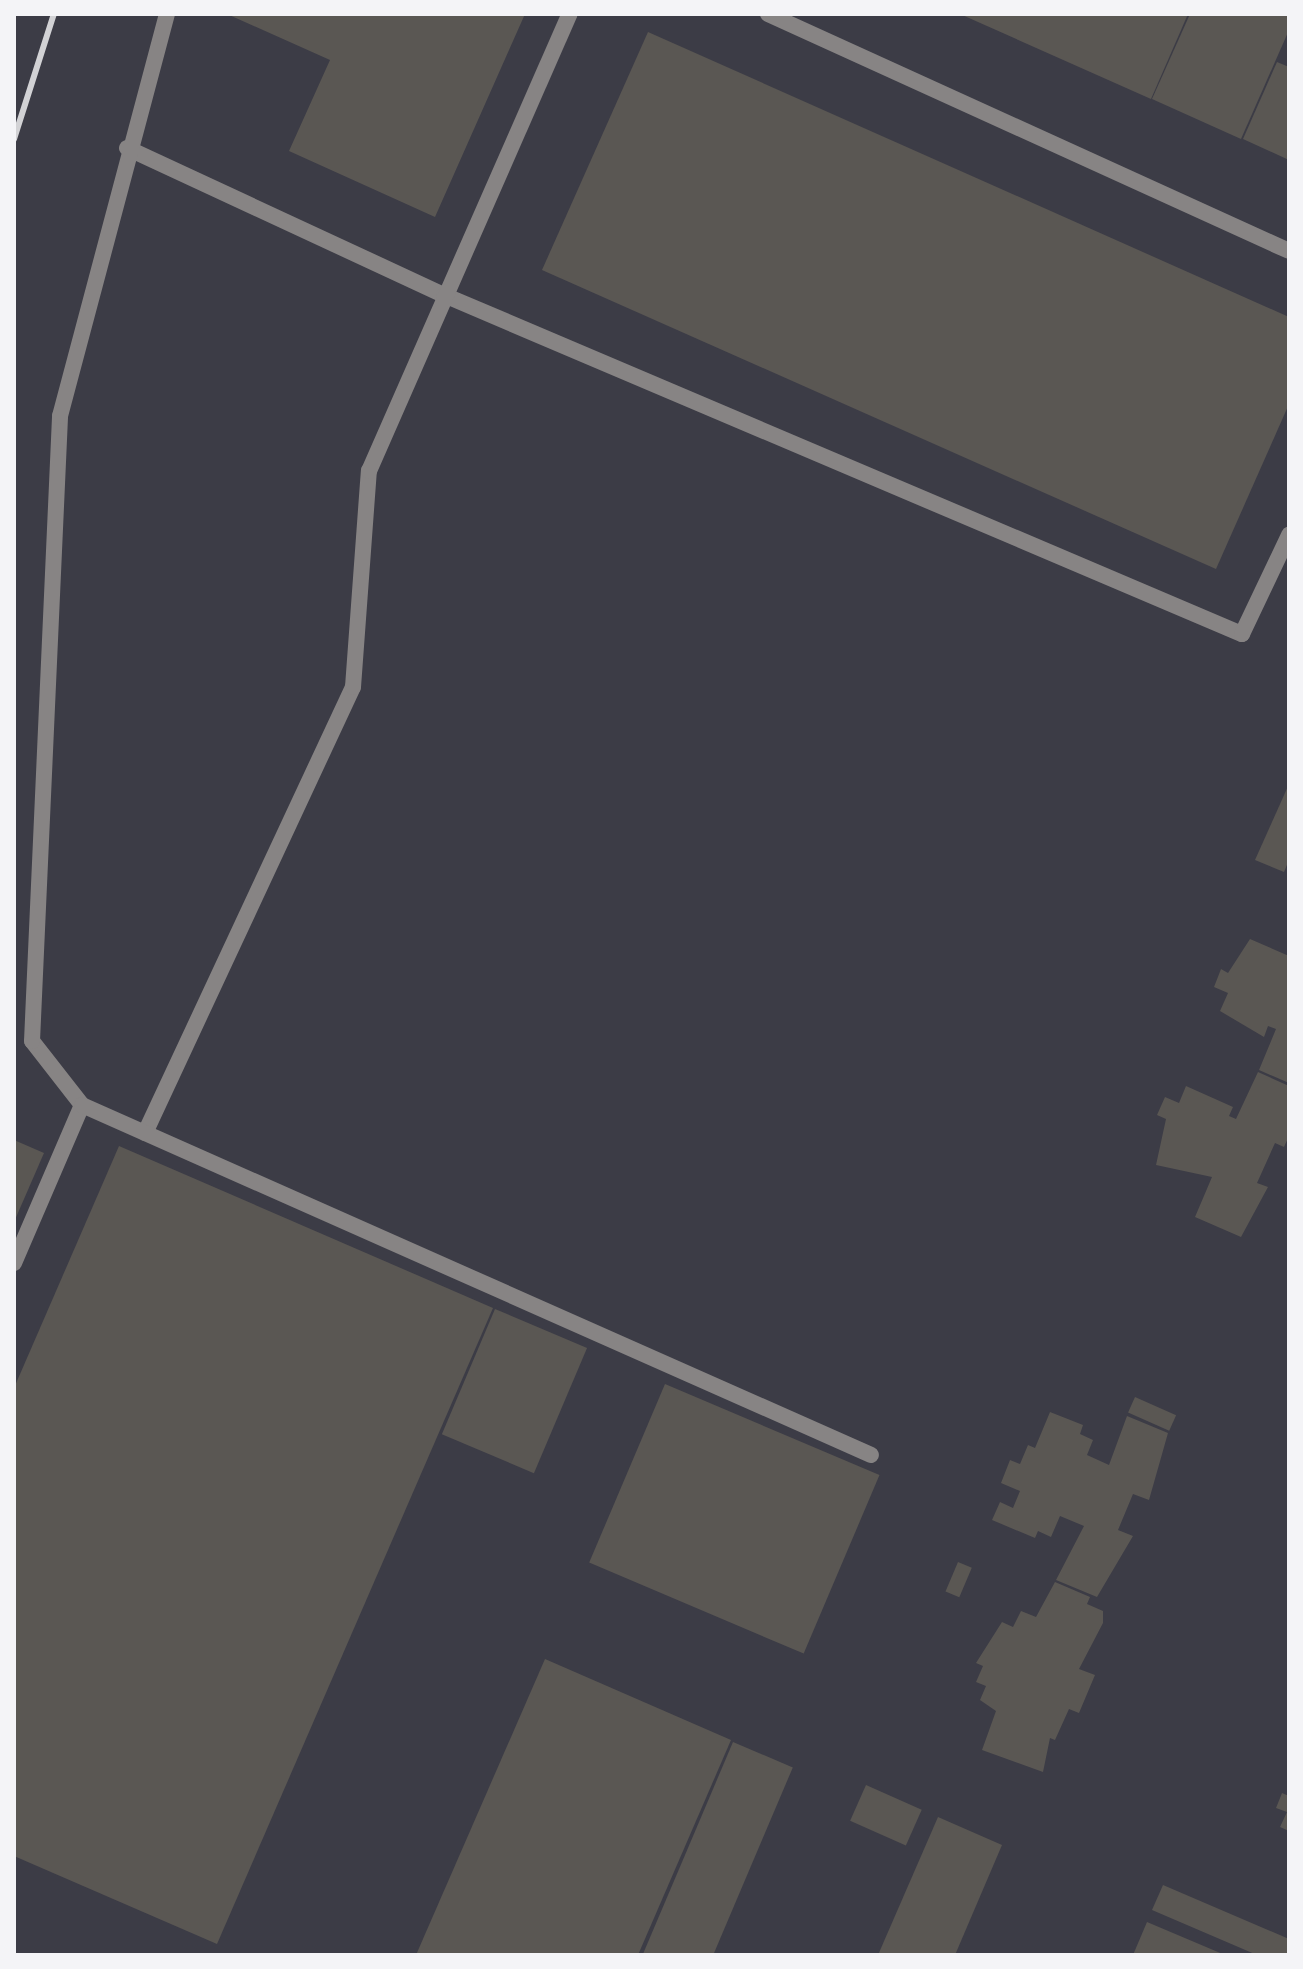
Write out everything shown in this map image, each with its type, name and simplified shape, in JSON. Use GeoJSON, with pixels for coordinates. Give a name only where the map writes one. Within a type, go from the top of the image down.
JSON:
{"type":"FeatureCollection","features":[{"type":"Feature","properties":{"kind":"lane"},"geometry":{"type":"LineString","coordinates":[[167,14],[127,148],[59,432],[32,1041],[82,1105],[871,1455]]}},
{"type":"Feature","properties":{"kind":"lane"},"geometry":{"type":"LineString","coordinates":[[145,1133],[353,687],[369,471],[570,14]]}},
{"type":"Feature","properties":{"kind":"lane"},"geometry":{"type":"LineString","coordinates":[[768,14],[1289,251]]}},
{"type":"Feature","properties":{"kind":"lane"},"geometry":{"type":"LineString","coordinates":[[127,148],[444,295],[1242,634],[1289,535]]}},
{"type":"Feature","properties":{"kind":"lane"},"geometry":{"type":"LineString","coordinates":[[14,1263],[82,1105]]}},
{"type":"Feature","properties":{"kind":"shaded area"},"geometry":{"type":"Polygon","coordinates":[[[14,14],[1289,14],[1289,1955],[14,1955],[14,14]]]}},
{"type":"Feature","properties":{"kind":"building"},"geometry":{"type":"Polygon","coordinates":[[[227,14],[525,14],[435,217],[289,151],[330,60],[227,14]]]}},
{"type":"Feature","properties":{"kind":"building"},"geometry":{"type":"Polygon","coordinates":[[[960,14],[1188,14],[1151,99],[960,14]]]}},
{"type":"Feature","properties":{"kind":"building"},"geometry":{"type":"Polygon","coordinates":[[[1190,14],[1289,14],[1289,30],[1241,139],[1152,99],[1190,14]]]}},
{"type":"Feature","properties":{"kind":"building"},"geometry":{"type":"Polygon","coordinates":[[[648,32],[1289,317],[1289,404],[1216,569],[542,270],[648,32]]]}},
{"type":"Feature","properties":{"kind":"building"},"geometry":{"type":"Polygon","coordinates":[[[1277,62],[1289,67],[1289,160],[1243,139],[1277,62]]]}},
{"type":"Feature","properties":{"kind":"building"},"geometry":{"type":"Polygon","coordinates":[[[1289,784],[1289,860],[1284,872],[1255,860],[1289,784]]]}},
{"type":"Feature","properties":{"kind":"building"},"geometry":{"type":"Polygon","coordinates":[[[1250,939],[1289,956],[1289,1083],[1259,1070],[1276,1029],[1268,1026],[1264,1037],[1220,1011],[1228,993],[1214,987],[1221,969],[1228,973],[1250,939]]]}},
{"type":"Feature","properties":{"kind":"building"},"geometry":{"type":"Polygon","coordinates":[[[1258,1072],[1289,1086],[1289,1136],[1284,1147],[1275,1143],[1257,1183],[1268,1187],[1241,1237],[1195,1217],[1212,1177],[1156,1165],[1166,1119],[1157,1115],[1165,1097],[1179,1103],[1186,1086],[1233,1107],[1229,1116],[1236,1119],[1258,1072]]]}},
{"type":"Feature","properties":{"kind":"building"},"geometry":{"type":"Polygon","coordinates":[[[14,1140],[44,1153],[14,1222],[14,1140]]]}},
{"type":"Feature","properties":{"kind":"building"},"geometry":{"type":"Polygon","coordinates":[[[119,1146],[493,1308],[217,1944],[14,1856],[14,1388],[119,1146]]]}},
{"type":"Feature","properties":{"kind":"building"},"geometry":{"type":"Polygon","coordinates":[[[495,1309],[587,1348],[534,1473],[442,1434],[495,1309]]]}},
{"type":"Feature","properties":{"kind":"building"},"geometry":{"type":"Polygon","coordinates":[[[665,1384],[879,1475],[804,1654],[589,1563],[665,1384]]]}},
{"type":"Feature","properties":{"kind":"building"},"geometry":{"type":"Polygon","coordinates":[[[1135,1397],[1176,1415],[1169,1431],[1128,1413],[1135,1397]]]}},
{"type":"Feature","properties":{"kind":"building"},"geometry":{"type":"Polygon","coordinates":[[[1050,1412],[1083,1425],[1080,1434],[1093,1440],[1087,1455],[1109,1465],[1127,1416],[1168,1433],[1149,1500],[1133,1494],[1118,1530],[1133,1536],[1097,1597],[1056,1580],[1084,1526],[1060,1516],[1051,1537],[1038,1531],[1035,1538],[992,1520],[1000,1502],[1013,1508],[1020,1491],[1001,1483],[1010,1460],[1020,1464],[1028,1445],[1035,1448],[1050,1412]]]}},
{"type":"Feature","properties":{"kind":"building"},"geometry":{"type":"Polygon","coordinates":[[[958,1562],[972,1568],[959,1597],[945,1591],[958,1562]]]}},
{"type":"Feature","properties":{"kind":"building"},"geometry":{"type":"Polygon","coordinates":[[[1055,1582],[1090,1597],[1087,1604],[1103,1611],[1103,1623],[1079,1669],[1095,1675],[1079,1713],[1069,1709],[1055,1740],[1050,1738],[1043,1772],[982,1750],[996,1711],[980,1700],[986,1686],[976,1682],[983,1666],[976,1663],[1002,1622],[1013,1627],[1021,1611],[1036,1617],[1055,1582]]]}},
{"type":"Feature","properties":{"kind":"building"},"geometry":{"type":"Polygon","coordinates":[[[545,1659],[731,1740],[638,1955],[416,1955],[545,1659]]]}},
{"type":"Feature","properties":{"kind":"building"},"geometry":{"type":"Polygon","coordinates":[[[733,1742],[793,1767],[713,1955],[643,1955],[733,1742]]]}},
{"type":"Feature","properties":{"kind":"building"},"geometry":{"type":"Polygon","coordinates":[[[866,1785],[922,1810],[906,1845],[850,1821],[866,1785]]]}},
{"type":"Feature","properties":{"kind":"building"},"geometry":{"type":"Polygon","coordinates":[[[1282,1793],[1289,1796],[1289,1831],[1280,1827],[1287,1812],[1276,1808],[1282,1793]]]}},
{"type":"Feature","properties":{"kind":"building"},"geometry":{"type":"Polygon","coordinates":[[[938,1817],[1002,1845],[955,1955],[878,1955],[938,1817]]]}},
{"type":"Feature","properties":{"kind":"building"},"geometry":{"type":"Polygon","coordinates":[[[1163,1885],[1289,1939],[1289,1955],[1257,1955],[1152,1910],[1163,1885]]]}},
{"type":"Feature","properties":{"kind":"building"},"geometry":{"type":"Polygon","coordinates":[[[1147,1922],[1225,1955],[1133,1955],[1147,1922]]]}},
{"type":"Feature","properties":{"kind":"railway"},"geometry":{"type":"LineString","coordinates":[[14,139],[54,14]]}}]}
